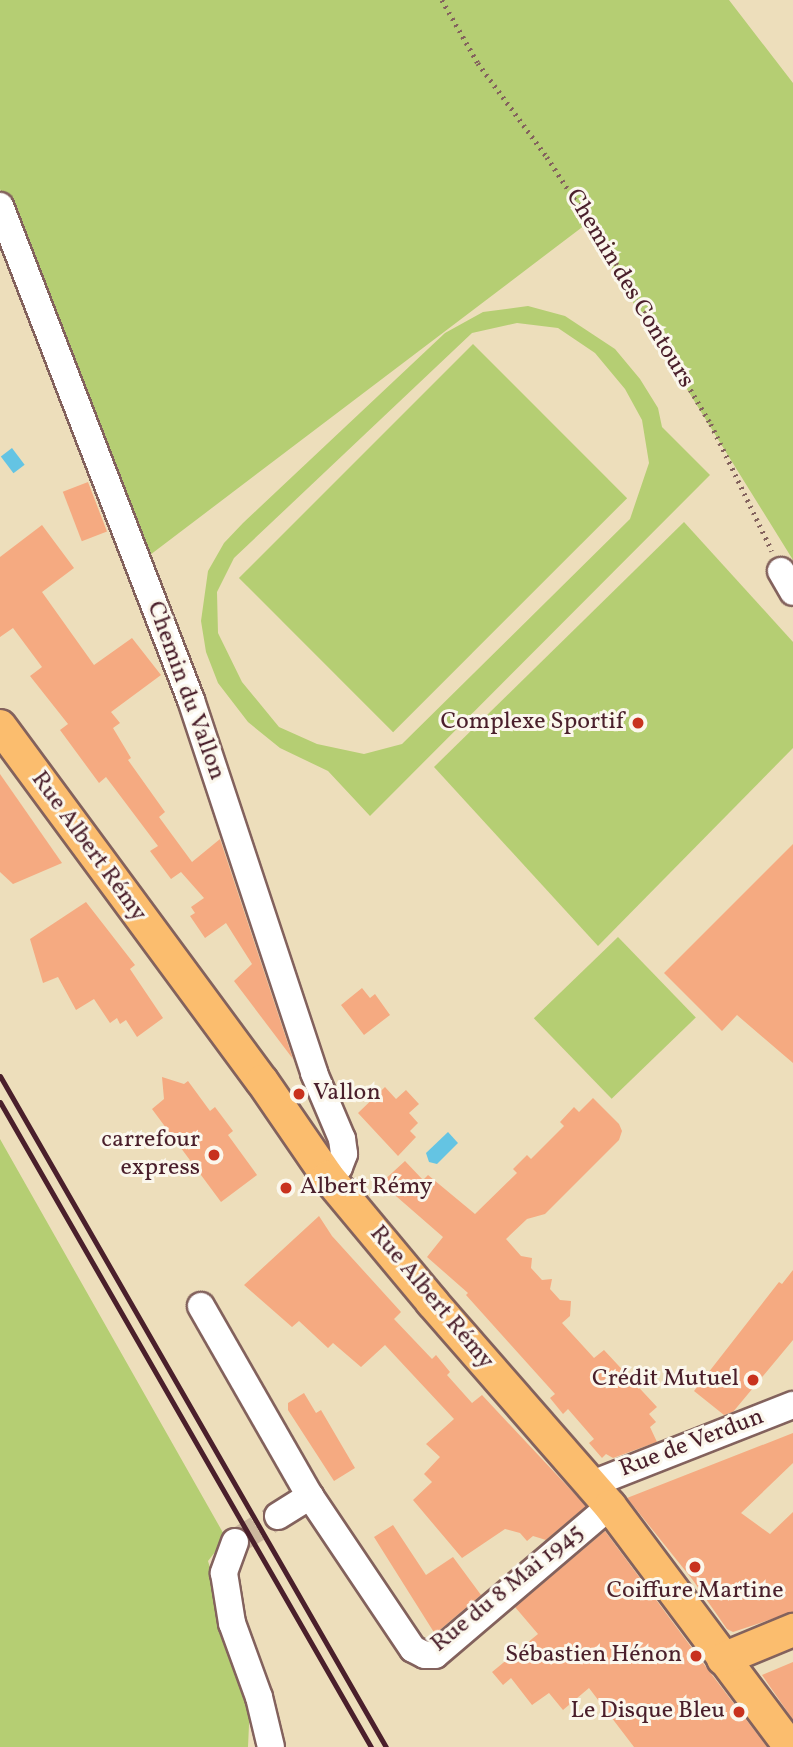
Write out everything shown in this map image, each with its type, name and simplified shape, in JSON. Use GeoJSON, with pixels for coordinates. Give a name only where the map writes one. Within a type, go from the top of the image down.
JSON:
{"type":"FeatureCollection","features":[{"type":"Feature","properties":{"kind":"main road","name":"Rue Albert Rémy"},"geometry":{"type":"LineString","coordinates":[[0,726],[262,1080],[328,1177],[432,1302],[601,1495],[790,1747]]}},
{"type":"Feature","properties":{"kind":"main road"},"geometry":{"type":"LineString","coordinates":[[723,1659],[793,1630]]}},
{"type":"Feature","properties":{"kind":"street","name":"Chemin du Vallon"},"geometry":{"type":"LineString","coordinates":[[0,206],[191,699],[314,1073],[342,1139],[344,1154],[338,1167],[328,1177]]}},
{"type":"Feature","properties":{"kind":"street","name":"Rue du 8 Mai 1945"},"geometry":{"type":"LineString","coordinates":[[201,1306],[310,1496],[413,1648],[425,1655],[435,1655],[601,1495]]}},
{"type":"Feature","properties":{"kind":"street","name":"Rue de Verdun"},"geometry":{"type":"LineString","coordinates":[[601,1495],[793,1405]]}},
{"type":"Feature","properties":{"kind":"street"},"geometry":{"type":"LineString","coordinates":[[278,1516],[310,1496]]}},
{"type":"Feature","properties":{"kind":"street"},"geometry":{"type":"LineString","coordinates":[[235,1542],[224,1573],[230,1611],[259,1697],[271,1747]]}},
{"type":"Feature","properties":{"kind":"path","name":"Chemin des Contours"},"geometry":{"type":"LineString","coordinates":[[442,0],[478,63],[547,157],[616,263],[711,425],[787,581]]}},
{"type":"Feature","properties":{"kind":"green space"},"geometry":{"type":"Polygon","coordinates":[[[0,0],[729,0],[793,83],[793,560],[585,225],[146,558],[0,189],[0,0]]]}},
{"type":"Feature","properties":{"kind":"green space"},"geometry":{"type":"Polygon","coordinates":[[[528,306],[565,316],[615,349],[640,379],[658,408],[662,427],[710,475],[370,816],[328,771],[280,748],[248,722],[218,683],[206,652],[201,621],[208,571],[224,543],[243,523],[445,333],[483,312],[528,306]],[[517,323],[472,333],[234,558],[217,592],[218,633],[242,682],[279,727],[317,744],[364,754],[402,744],[630,519],[649,463],[642,420],[625,389],[595,353],[558,328],[517,323]]]}},
{"type":"Feature","properties":{"kind":"green space"},"geometry":{"type":"Polygon","coordinates":[[[473,344],[627,498],[393,732],[239,578],[473,344]]]}},
{"type":"Feature","properties":{"kind":"green space"},"geometry":{"type":"Polygon","coordinates":[[[684,522],[793,642],[793,748],[598,946],[434,767],[684,522]]]}},
{"type":"Feature","properties":{"kind":"green space"},"geometry":{"type":"Polygon","coordinates":[[[618,937],[696,1018],[612,1099],[534,1018],[618,937]]]}},
{"type":"Feature","properties":{"kind":"green space"},"geometry":{"type":"Polygon","coordinates":[[[0,1139],[226,1538],[208,1561],[250,1703],[248,1747],[0,1747],[0,1139]]]}},
{"type":"Feature","properties":{"kind":"water"},"geometry":{"type":"Polygon","coordinates":[[[12,448],[25,465],[13,473],[1,456],[12,448]]]}},
{"type":"Feature","properties":{"kind":"water"},"geometry":{"type":"Polygon","coordinates":[[[448,1132],[458,1143],[437,1164],[429,1162],[426,1153],[448,1132]]]}},
{"type":"Feature","properties":{"kind":"building"},"geometry":{"type":"Polygon","coordinates":[[[88,482],[107,531],[82,541],[63,492],[88,482]]]}},
{"type":"Feature","properties":{"kind":"building"},"geometry":{"type":"Polygon","coordinates":[[[42,525],[74,568],[42,592],[94,665],[132,638],[161,675],[111,712],[120,723],[113,728],[131,758],[128,760],[165,812],[159,817],[192,862],[220,839],[293,1059],[234,981],[252,964],[226,923],[205,938],[190,916],[195,913],[191,907],[204,898],[181,872],[171,879],[150,851],[158,846],[106,777],[99,783],[60,730],[68,724],[30,676],[42,667],[13,628],[0,637],[0,557],[42,525]]]}},
{"type":"Feature","properties":{"kind":"building"},"geometry":{"type":"Polygon","coordinates":[[[0,774],[62,863],[13,884],[0,872],[0,774]]]}},
{"type":"Feature","properties":{"kind":"building"},"geometry":{"type":"Polygon","coordinates":[[[793,844],[793,1063],[737,1015],[722,1031],[664,973],[793,844]]]}},
{"type":"Feature","properties":{"kind":"building"},"geometry":{"type":"Polygon","coordinates":[[[86,902],[135,965],[130,969],[163,1018],[137,1037],[126,1020],[120,1024],[117,1018],[110,1023],[94,999],[76,1010],[58,977],[43,983],[30,939],[86,902]]]}},
{"type":"Feature","properties":{"kind":"building"},"geometry":{"type":"Polygon","coordinates":[[[362,988],[370,998],[375,994],[390,1015],[364,1035],[341,1005],[362,988]]]}},
{"type":"Feature","properties":{"kind":"building","name":"carrefour express"},"geometry":{"type":"Polygon","coordinates":[[[162,1077],[184,1084],[188,1081],[210,1111],[215,1107],[233,1131],[228,1135],[257,1175],[221,1202],[152,1109],[164,1099],[162,1077]]]}},
{"type":"Feature","properties":{"kind":"building"},"geometry":{"type":"Polygon","coordinates":[[[385,1087],[396,1099],[406,1090],[419,1104],[409,1113],[418,1123],[410,1131],[416,1137],[398,1156],[358,1113],[385,1087]]]}},
{"type":"Feature","properties":{"kind":"building"},"geometry":{"type":"Polygon","coordinates":[[[593,1098],[619,1124],[622,1131],[619,1140],[545,1214],[527,1219],[506,1239],[521,1256],[532,1258],[531,1268],[542,1280],[552,1279],[550,1289],[560,1300],[571,1301],[570,1316],[562,1323],[594,1358],[604,1350],[657,1407],[649,1414],[656,1422],[650,1427],[657,1442],[613,1458],[606,1454],[602,1458],[589,1443],[594,1439],[568,1409],[563,1414],[550,1398],[555,1394],[466,1295],[468,1293],[427,1257],[443,1237],[381,1183],[405,1161],[423,1180],[428,1175],[475,1214],[517,1173],[513,1169],[527,1155],[531,1159],[564,1126],[560,1122],[574,1107],[579,1112],[593,1098]]]}},
{"type":"Feature","properties":{"kind":"building"},"geometry":{"type":"Polygon","coordinates":[[[319,1216],[332,1236],[401,1312],[394,1319],[432,1359],[436,1355],[450,1372],[447,1375],[472,1403],[482,1395],[586,1506],[546,1540],[533,1536],[527,1541],[520,1533],[505,1529],[462,1558],[413,1500],[432,1482],[424,1474],[440,1457],[426,1444],[454,1419],[385,1345],[361,1367],[333,1343],[328,1348],[299,1321],[292,1327],[244,1285],[319,1216]]]}},
{"type":"Feature","properties":{"kind":"building"},"geometry":{"type":"Polygon","coordinates":[[[793,1270],[793,1340],[733,1412],[724,1415],[694,1391],[779,1282],[782,1284],[793,1270]]]}},
{"type":"Feature","properties":{"kind":"building"},"geometry":{"type":"Polygon","coordinates":[[[304,1393],[316,1413],[321,1410],[355,1468],[334,1481],[288,1410],[288,1403],[304,1393]]]}},
{"type":"Feature","properties":{"kind":"building"},"geometry":{"type":"Polygon","coordinates":[[[793,1433],[793,1463],[741,1513],[770,1534],[793,1512],[793,1612],[733,1632],[727,1629],[692,1579],[627,1498],[793,1433]]]}},
{"type":"Feature","properties":{"kind":"building"},"geometry":{"type":"Polygon","coordinates":[[[393,1525],[426,1575],[453,1557],[481,1595],[435,1634],[374,1537],[393,1525]]]}},
{"type":"Feature","properties":{"kind":"building"},"geometry":{"type":"Polygon","coordinates":[[[605,1531],[767,1747],[634,1747],[589,1688],[563,1710],[549,1693],[532,1705],[511,1678],[503,1685],[492,1672],[538,1634],[515,1607],[605,1531]]]}},
{"type":"Feature","properties":{"kind":"building"},"geometry":{"type":"Polygon","coordinates":[[[793,1662],[793,1720],[762,1675],[793,1662]]]}},
{"type":"Feature","properties":{"kind":"tunnel"},"geometry":{"type":"LineString","coordinates":[[235,1542],[278,1516]]}},
{"type":"Feature","properties":{"kind":"railway"},"geometry":{"type":"LineString","coordinates":[[0,1076],[386,1747]]}},
{"type":"Feature","properties":{"kind":"railway"},"geometry":{"type":"LineString","coordinates":[[0,1102],[371,1747]]}},
{"type":"Feature","properties":{"kind":"place","name":"Complexe Sportif"},"geometry":{"type":"Point","coordinates":[638,723]}},
{"type":"Feature","properties":{"kind":"place","name":"Vallon"},"geometry":{"type":"Point","coordinates":[299,1094]}},
{"type":"Feature","properties":{"kind":"place","name":"carrefour express"},"geometry":{"type":"Point","coordinates":[214,1155]}},
{"type":"Feature","properties":{"kind":"place","name":"Albert Rémy"},"geometry":{"type":"Point","coordinates":[286,1188]}},
{"type":"Feature","properties":{"kind":"place","name":"Crédit Mutuel"},"geometry":{"type":"Point","coordinates":[753,1380]}},
{"type":"Feature","properties":{"kind":"place","name":"Coiffure Martine"},"geometry":{"type":"Point","coordinates":[695,1567]}},
{"type":"Feature","properties":{"kind":"place","name":"Sébastien Hénon"},"geometry":{"type":"Point","coordinates":[696,1656]}},
{"type":"Feature","properties":{"kind":"place","name":"Le Disque Bleu"},"geometry":{"type":"Point","coordinates":[739,1712]}}]}
